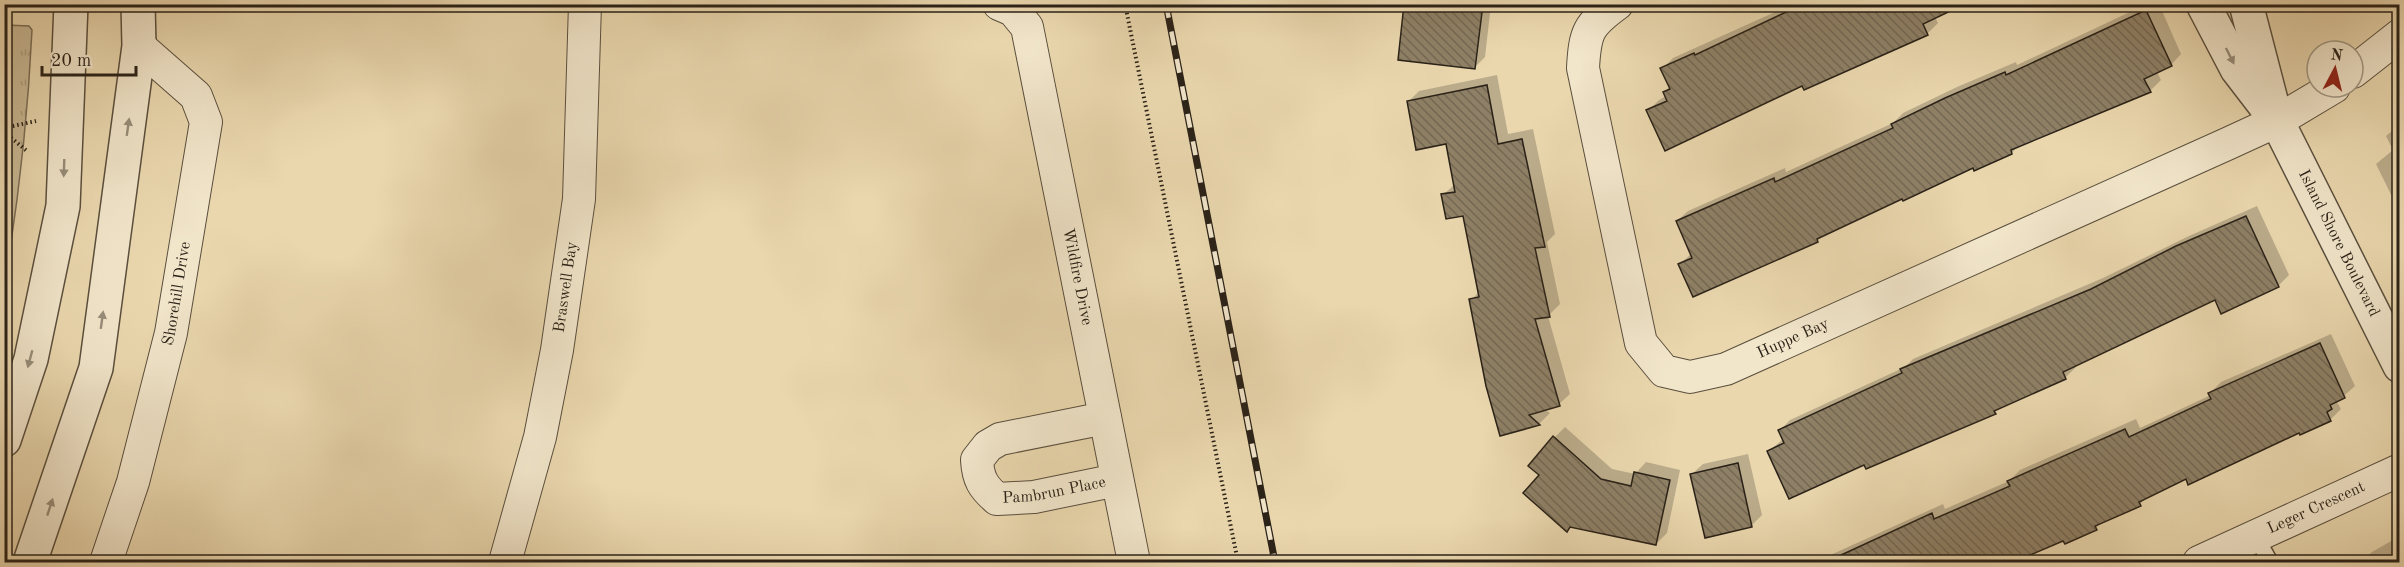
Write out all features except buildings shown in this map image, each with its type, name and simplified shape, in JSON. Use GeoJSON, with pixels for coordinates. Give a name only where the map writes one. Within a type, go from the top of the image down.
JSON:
{"type":"FeatureCollection","features":[{"type":"Feature","properties":{"kind":"street"},"geometry":{"type":"LineString","coordinates":[[4,440],[30,358],[63,206],[71,4]]}},
{"type":"Feature","properties":{"kind":"street"},"geometry":{"type":"LineString","coordinates":[[30,562],[96,368],[139,46],[138,4]]}},
{"type":"Feature","properties":{"kind":"street","name":"Braswell Bay"},"geometry":{"type":"LineString","coordinates":[[505,562],[540,437],[557,350],[578,211],[585,4]]}},
{"type":"Feature","properties":{"kind":"street","name":"Wildfire Drive"},"geometry":{"type":"LineString","coordinates":[[999,4],[1013,10],[1027,27],[1134,562]]}},
{"type":"Feature","properties":{"kind":"street","name":"Huppe Bay"},"geometry":{"type":"LineString","coordinates":[[1617,4],[1599,18],[1585,39],[1583,68],[1641,343],[1664,371],[1690,376],[1726,369],[2277,121],[2314,99]]}},
{"type":"Feature","properties":{"kind":"street","name":"Island Shore Boulevard"},"geometry":{"type":"LineString","coordinates":[[2203,4],[2237,69],[2277,121],[2400,366]]}},
{"type":"Feature","properties":{"kind":"street","name":"Island Shore Boulevard"},"geometry":{"type":"LineString","coordinates":[[2246,4],[2277,121]]}},
{"type":"Feature","properties":{"kind":"street"},"geometry":{"type":"LineString","coordinates":[[2365,62],[2400,34]]}},
{"type":"Feature","properties":{"kind":"street","name":"Shorehill Drive"},"geometry":{"type":"LineString","coordinates":[[106,562],[134,482],[171,333],[206,122],[196,96],[139,46]]}},
{"type":"Feature","properties":{"kind":"street","name":"Pambrun Place"},"geometry":{"type":"LineString","coordinates":[[1105,418],[1000,439],[988,446],[976,460],[978,476],[984,488],[998,499],[1034,497],[1117,480]]}},
{"type":"Feature","properties":{"kind":"street","name":"Leger Crescent"},"geometry":{"type":"LineString","coordinates":[[2199,562],[2263,550],[2400,470]]}},
{"type":"Feature","properties":{"kind":"path"},"geometry":{"type":"LineString","coordinates":[[1125,4],[1238,562]]}},
{"type":"Feature","properties":{"kind":"path"},"geometry":{"type":"LineString","coordinates":[[4,132],[27,151]]}},
{"type":"Feature","properties":{"kind":"green space"},"geometry":{"type":"Polygon","coordinates":[[[5,25],[29,26],[32,30],[22,156],[5,281],[5,25]]]}},
{"type":"Feature","properties":{"kind":"railway"},"geometry":{"type":"LineString","coordinates":[[1166,4],[1275,562]]}}]}
